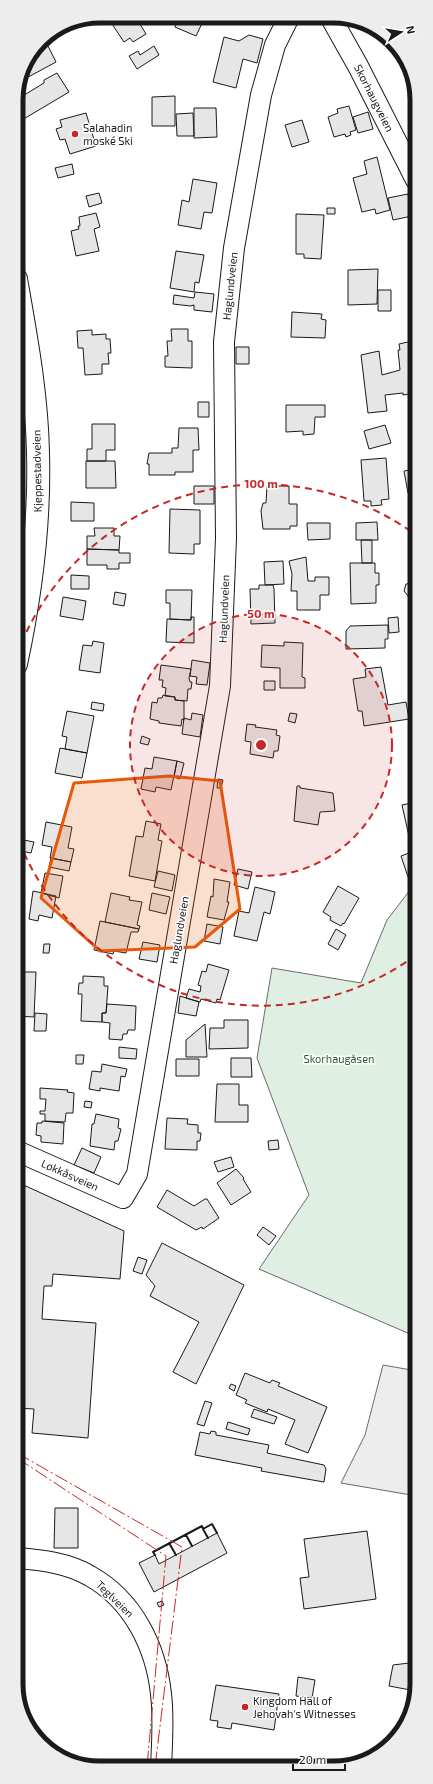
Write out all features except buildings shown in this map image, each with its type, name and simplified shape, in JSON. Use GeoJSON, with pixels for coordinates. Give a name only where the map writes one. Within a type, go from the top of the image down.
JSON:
{"type":"FeatureCollection","features":[{"type":"Feature","properties":{"kind":"main road","name":"Kjeppestadveien"},"geometry":{"type":"LineString","coordinates":[[23,320],[30,363],[38,453],[38,508],[35,547],[23,629]]}},
{"type":"Feature","properties":{"kind":"street","name":"Haglundveien"},"geometry":{"type":"LineString","coordinates":[[123,1198],[137,1174],[220,686],[226,538],[224,342],[234,248],[261,95],[275,45],[286,23]]}},
{"type":"Feature","properties":{"kind":"street","name":"Skorhaugveien"},"geometry":{"type":"LineString","coordinates":[[334,23],[358,66],[410,168]]}},
{"type":"Feature","properties":{"kind":"street","name":"Løkkåsveien"},"geometry":{"type":"LineString","coordinates":[[23,1154],[123,1198]]}},
{"type":"Feature","properties":{"kind":"street","name":"Teglveien"},"geometry":{"type":"LineString","coordinates":[[23,1559],[63,1565],[91,1576],[117,1597],[138,1622],[153,1655],[161,1693],[163,1712],[161,1761]]}},
{"type":"Feature","properties":{"kind":"highlighted area"},"geometry":{"type":"Polygon","coordinates":[[[169,776],[220,781],[240,909],[195,947],[100,951],[41,898],[74,783],[169,776]]]}},
{"type":"Feature","properties":{"kind":"green space","name":"Skorhaugåsen"},"geometry":{"type":"Polygon","coordinates":[[[410,890],[410,1334],[259,1269],[309,1195],[257,1058],[272,968],[361,983],[387,920],[410,890]]]}},
{"type":"Feature","properties":{"kind":"shaded area"},"geometry":{"type":"Polygon","coordinates":[[[383,1365],[410,1370],[410,1495],[341,1483],[365,1435],[383,1365]]]}},
{"type":"Feature","properties":{"kind":"wall"},"geometry":{"type":"LineString","coordinates":[[155,1555],[153,1552],[202,1526],[203,1529],[212,1524],[217,1533]]}},
{"type":"Feature","properties":{"kind":"wall"},"geometry":{"type":"LineString","coordinates":[[203,1529],[208,1538]]}},
{"type":"Feature","properties":{"kind":"wall"},"geometry":{"type":"LineString","coordinates":[[186,1535],[192,1546]]}},
{"type":"Feature","properties":{"kind":"wall"},"geometry":{"type":"LineString","coordinates":[[169,1543],[176,1555]]}},
{"type":"Feature","properties":{"kind":"power"},"geometry":{"type":"LineString","coordinates":[[23,1456],[182,1547],[156,1761]]}},
{"type":"Feature","properties":{"kind":"power"},"geometry":{"type":"LineString","coordinates":[[23,1462],[166,1556],[148,1761]]}},
{"type":"Feature","properties":{"kind":"place","name":"Salahadin moské Ski"},"geometry":{"type":"Point","coordinates":[75,134]}},
{"type":"Feature","properties":{"kind":"place","name":"Kingdom Hall of Jehovah's Witnesses"},"geometry":{"type":"Point","coordinates":[245,1707]}}]}
